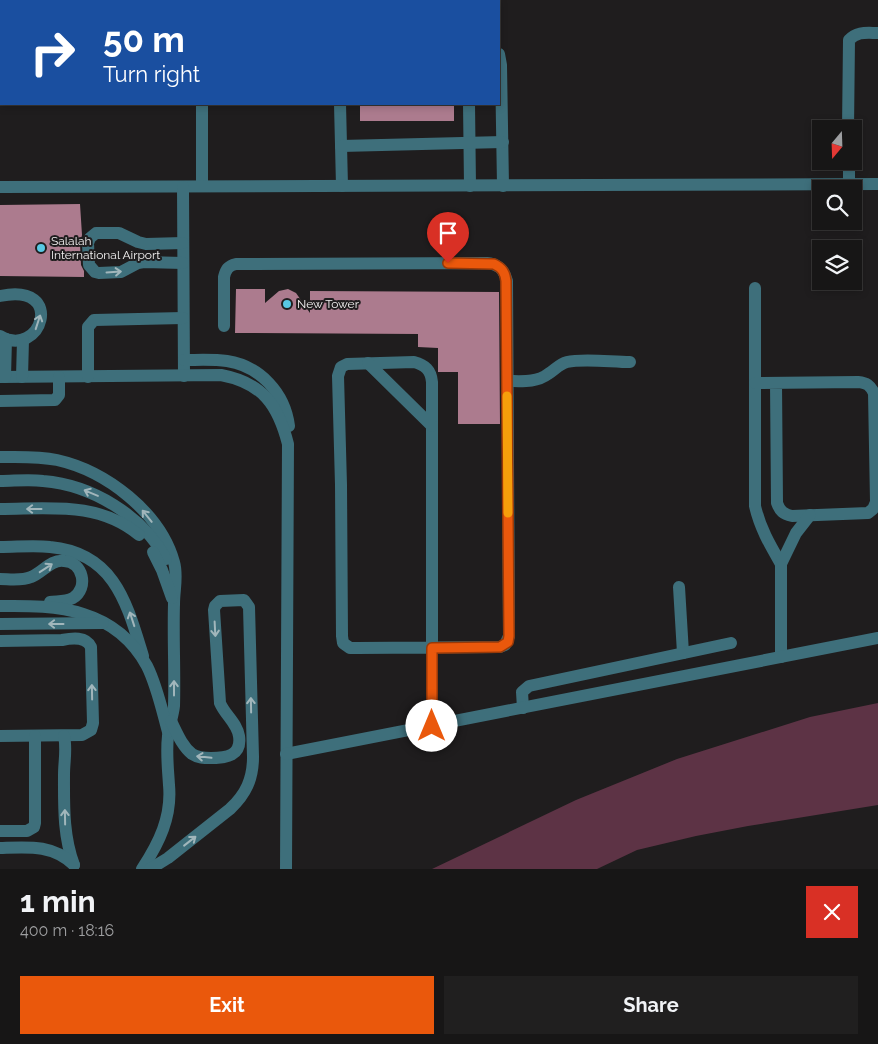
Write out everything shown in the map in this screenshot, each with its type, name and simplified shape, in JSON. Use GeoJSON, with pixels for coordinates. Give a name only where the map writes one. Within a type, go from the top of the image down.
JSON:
{"type":"FeatureCollection","features":[{"type":"Feature","properties":{"kind":"street"},"geometry":{"type":"LineString","coordinates":[[848,120],[849,40],[853,35],[860,33],[878,33]]}},
{"type":"Feature","properties":{"kind":"street"},"geometry":{"type":"LineString","coordinates":[[500,58],[502,65],[503,186]]}},
{"type":"Feature","properties":{"kind":"street"},"geometry":{"type":"LineString","coordinates":[[202,105],[202,186]]}},
{"type":"Feature","properties":{"kind":"street"},"geometry":{"type":"LineString","coordinates":[[340,105],[342,186]]}},
{"type":"Feature","properties":{"kind":"street"},"geometry":{"type":"LineString","coordinates":[[469,105],[470,186]]}},
{"type":"Feature","properties":{"kind":"street"},"geometry":{"type":"LineString","coordinates":[[341,146],[503,142]]}},
{"type":"Feature","properties":{"kind":"street"},"geometry":{"type":"LineString","coordinates":[[0,187],[812,184]]}},
{"type":"Feature","properties":{"kind":"street"},"geometry":{"type":"LineString","coordinates":[[862,184],[878,184]]}},
{"type":"Feature","properties":{"kind":"street"},"geometry":{"type":"LineString","coordinates":[[183,187],[184,376]]}},
{"type":"Feature","properties":{"kind":"street"},"geometry":{"type":"LineString","coordinates":[[183,243],[146,244],[119,233],[96,233],[92,235],[88,242],[89,265],[95,272],[121,272],[138,263],[183,262]]}},
{"type":"Feature","properties":{"kind":"street"},"geometry":{"type":"LineString","coordinates":[[138,242],[138,263]]}},
{"type":"Feature","properties":{"kind":"street"},"geometry":{"type":"LineString","coordinates":[[224,326],[225,271],[230,266],[236,264],[494,264],[501,268],[505,274],[508,642],[500,647],[432,648],[350,648],[343,643],[338,376],[341,367],[347,364],[414,362],[422,364],[431,375],[432,382],[432,426],[432,648],[432,726]]}},
{"type":"Feature","properties":{"kind":"street"},"geometry":{"type":"LineString","coordinates":[[755,288],[755,506],[758,521],[764,535],[781,564]]}},
{"type":"Feature","properties":{"kind":"street"},"geometry":{"type":"LineString","coordinates":[[0,296],[10,294],[28,296],[35,299],[41,314],[40,322],[30,336],[23,340],[14,341],[3,338],[2,377],[221,375],[243,381],[266,398],[277,411],[282,421],[288,444]]}},
{"type":"Feature","properties":{"kind":"street"},"geometry":{"type":"LineString","coordinates":[[88,377],[88,327],[94,320],[183,318]]}},
{"type":"Feature","properties":{"kind":"street"},"geometry":{"type":"LineString","coordinates":[[22,377],[23,340]]}},
{"type":"Feature","properties":{"kind":"street"},"geometry":{"type":"LineString","coordinates":[[184,360],[226,361],[245,367],[262,376],[275,390],[286,409],[289,429],[286,869]]}},
{"type":"Feature","properties":{"kind":"street"},"geometry":{"type":"LineString","coordinates":[[507,381],[539,379],[552,372],[557,366],[569,361],[630,362]]}},
{"type":"Feature","properties":{"kind":"street"},"geometry":{"type":"LineString","coordinates":[[368,363],[432,426]]}},
{"type":"Feature","properties":{"kind":"street"},"geometry":{"type":"LineString","coordinates":[[0,401],[55,400],[59,395],[59,377]]}},
{"type":"Feature","properties":{"kind":"street"},"geometry":{"type":"LineString","coordinates":[[755,383],[858,382],[865,383],[871,387],[874,393],[876,502],[868,513],[785,514],[780,509],[777,503],[776,383]]}},
{"type":"Feature","properties":{"kind":"street"},"geometry":{"type":"LineString","coordinates":[[0,457],[56,460],[97,474],[116,486],[148,516],[161,533],[175,564],[174,708],[170,727],[167,762],[170,804],[160,839],[142,869]]}},
{"type":"Feature","properties":{"kind":"street"},"geometry":{"type":"LineString","coordinates":[[0,481],[41,480],[76,488],[109,502],[124,513],[147,537],[174,597]]}},
{"type":"Feature","properties":{"kind":"street"},"geometry":{"type":"LineString","coordinates":[[0,509],[70,509],[94,512],[119,521],[147,537]]}},
{"type":"Feature","properties":{"kind":"street"},"geometry":{"type":"LineString","coordinates":[[781,657],[781,564],[796,533],[810,515]]}},
{"type":"Feature","properties":{"kind":"street"},"geometry":{"type":"LineString","coordinates":[[0,547],[49,547],[64,549],[90,559],[113,580],[124,600],[146,666],[170,727],[182,743],[195,756],[201,758],[225,758],[231,756],[237,750],[239,744],[238,731],[220,703],[214,610],[216,602],[220,600],[244,600],[249,607],[253,757],[250,781],[239,801],[230,810],[168,858],[150,869]]}},
{"type":"Feature","properties":{"kind":"street"},"geometry":{"type":"LineString","coordinates":[[0,579],[29,578],[51,564],[64,561],[76,566],[80,570],[81,589],[72,598],[25,606]]}},
{"type":"Feature","properties":{"kind":"street"},"geometry":{"type":"LineString","coordinates":[[679,587],[683,653]]}},
{"type":"Feature","properties":{"kind":"street"},"geometry":{"type":"LineString","coordinates":[[0,606],[64,608],[92,617],[124,637],[146,666]]}},
{"type":"Feature","properties":{"kind":"street"},"geometry":{"type":"LineString","coordinates":[[0,624],[105,624]]}},
{"type":"Feature","properties":{"kind":"street"},"geometry":{"type":"LineString","coordinates":[[286,754],[878,638]]}},
{"type":"Feature","properties":{"kind":"street"},"geometry":{"type":"LineString","coordinates":[[0,641],[84,639],[90,643],[93,723],[91,730],[82,735],[0,736]]}},
{"type":"Feature","properties":{"kind":"street"},"geometry":{"type":"LineString","coordinates":[[523,708],[522,692],[529,686],[731,643]]}},
{"type":"Feature","properties":{"kind":"street"},"geometry":{"type":"LineString","coordinates":[[0,831],[27,831],[34,827],[35,736]]}},
{"type":"Feature","properties":{"kind":"street"},"geometry":{"type":"LineString","coordinates":[[64,736],[66,750],[64,776],[65,828],[75,867]]}},
{"type":"Feature","properties":{"kind":"street"},"geometry":{"type":"LineString","coordinates":[[0,848],[46,848],[67,857],[75,867]]}},
{"type":"Feature","properties":{"kind":"shaded area"},"geometry":{"type":"Polygon","coordinates":[[[878,703],[878,805],[696,836],[637,850],[597,869],[432,869],[576,800],[677,759],[810,717],[878,703]]]}},
{"type":"Feature","properties":{"kind":"building"},"geometry":{"type":"Polygon","coordinates":[[[360,105],[454,105],[454,121],[360,121],[360,105]]]}},
{"type":"Feature","properties":{"kind":"building","name":"Salalah International Airport"},"geometry":{"type":"Polygon","coordinates":[[[80,204],[81,265],[84,277],[0,276],[0,205],[80,204]]]}},
{"type":"Feature","properties":{"kind":"building"},"geometry":{"type":"Polygon","coordinates":[[[236,289],[265,289],[265,303],[279,291],[288,289],[296,293],[310,313],[310,291],[499,292],[500,424],[458,424],[458,372],[438,372],[438,348],[418,347],[418,334],[235,333],[236,289]]]}},
{"type":"Feature","properties":{"kind":"slow traffic"},"geometry":{"type":"LineString","coordinates":[[507,396],[508,513]]}},
{"type":"Feature","properties":{"kind":"place","name":"Salalah International Airport"},"geometry":{"type":"Point","coordinates":[41,248]}},
{"type":"Feature","properties":{"kind":"place","name":"New Tower"},"geometry":{"type":"Point","coordinates":[287,304]}},
{"type":"Feature","properties":{"kind":"route"},"geometry":{"type":"LineString","coordinates":[[432,726],[432,648],[500,647],[508,642],[509,636],[505,274],[501,268],[487,262],[448,263]]}}]}
